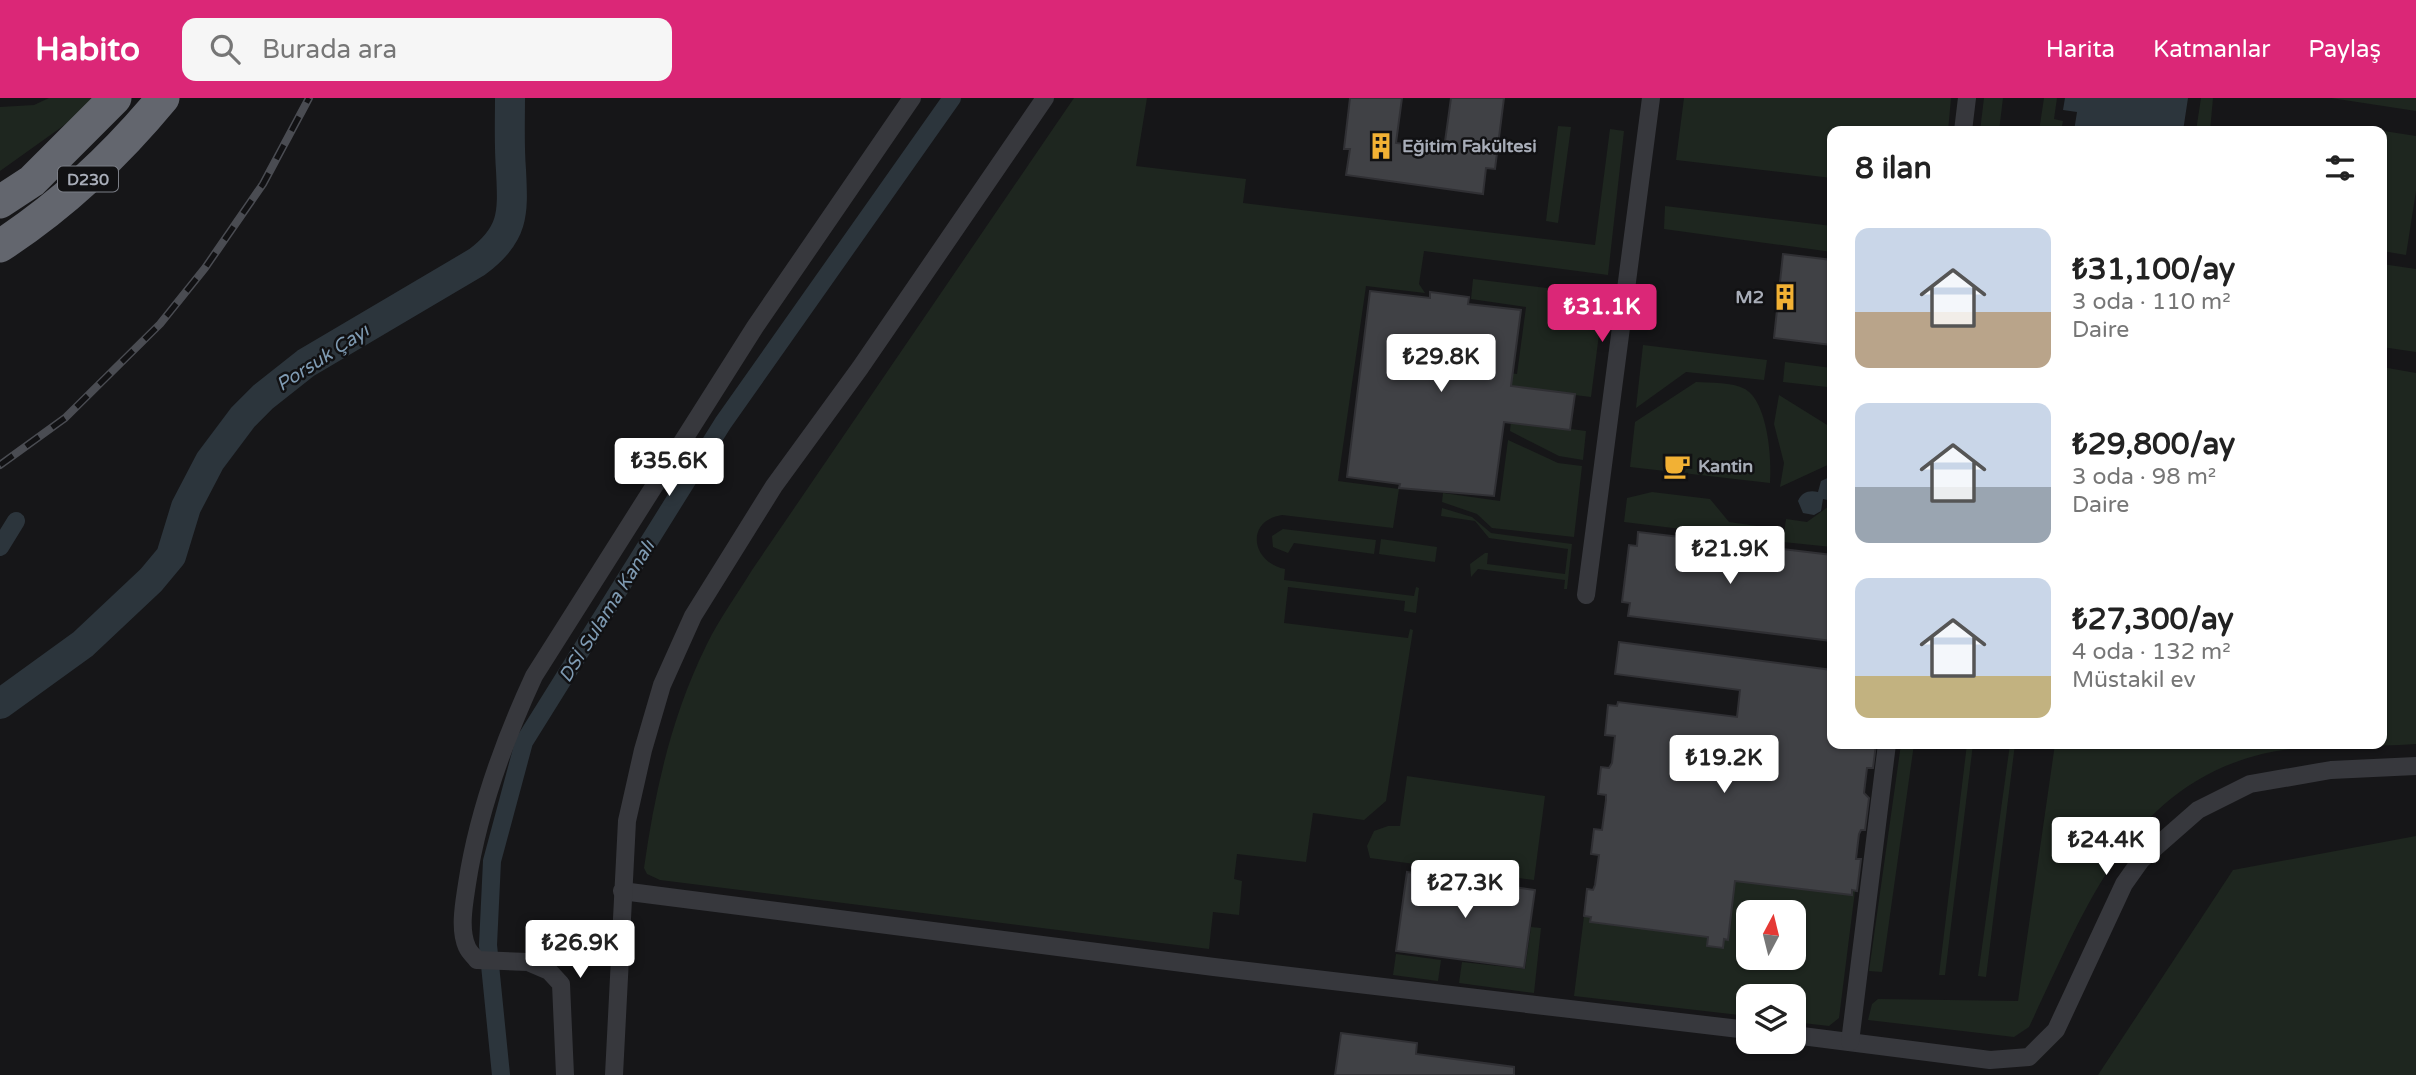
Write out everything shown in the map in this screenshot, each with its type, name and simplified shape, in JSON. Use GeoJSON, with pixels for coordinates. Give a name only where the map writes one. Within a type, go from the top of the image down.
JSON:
{"type":"FeatureCollection","features":[{"type":"Feature","properties":{"kind":"highway","name":"D230"},"geometry":{"type":"LineString","coordinates":[[0,202],[32,181],[114,98]]}},
{"type":"Feature","properties":{"kind":"highway","name":"D230"},"geometry":{"type":"LineString","coordinates":[[0,246],[61,204],[103,166],[163,98]]}},
{"type":"Feature","properties":{"kind":"street"},"geometry":{"type":"LineString","coordinates":[[565,1075],[561,984],[549,971],[528,962],[477,960],[467,947],[462,916],[472,856],[488,790],[509,729],[534,676],[755,327],[912,98]]}},
{"type":"Feature","properties":{"kind":"street"},"geometry":{"type":"LineString","coordinates":[[614,1075],[627,821],[643,750],[662,685],[693,616],[774,486],[860,368],[1045,98]]}},
{"type":"Feature","properties":{"kind":"street"},"geometry":{"type":"LineString","coordinates":[[1586,595],[1623,331],[1651,98]]}},
{"type":"Feature","properties":{"kind":"street"},"geometry":{"type":"LineString","coordinates":[[1964,126],[1967,98]]}},
{"type":"Feature","properties":{"kind":"street"},"geometry":{"type":"LineString","coordinates":[[1850,1042],[1886,749]]}},
{"type":"Feature","properties":{"kind":"street"},"geometry":{"type":"LineString","coordinates":[[1806,1036],[1990,1060],[2029,1057],[2056,1030],[2124,884],[2141,860],[2198,810],[2250,783],[2331,770],[2416,766]]}},
{"type":"Feature","properties":{"kind":"street"},"geometry":{"type":"LineString","coordinates":[[622,891],[1214,967],[1736,1029]]}},
{"type":"Feature","properties":{"kind":"shaded area"},"geometry":{"type":"Polygon","coordinates":[[[49,98],[96,98],[84,111],[0,171],[0,107],[34,105],[49,98]]]}},
{"type":"Feature","properties":{"kind":"shaded area"},"geometry":{"type":"Polygon","coordinates":[[[1074,98],[1147,98],[1136,166],[1246,179],[1243,203],[1595,245],[1610,129],[1624,131],[1608,275],[1424,251],[1419,284],[1425,293],[1366,286],[1338,481],[1399,489],[1393,528],[1282,515],[1262,525],[1258,533],[1259,550],[1274,565],[1285,569],[1284,580],[1414,596],[1416,587],[1419,588],[1416,613],[1404,611],[1405,601],[1288,587],[1284,623],[1408,638],[1410,629],[1413,630],[1386,801],[1364,820],[1313,813],[1306,862],[1237,854],[1234,879],[1242,881],[1239,915],[1213,912],[1209,949],[660,880],[647,874],[644,868],[648,839],[666,753],[684,698],[712,635],[752,570],[1074,98]]]}},
{"type":"Feature","properties":{"kind":"shaded area"},"geometry":{"type":"Polygon","coordinates":[[[1684,98],[1951,98],[1948,126],[1827,126],[1827,177],[1676,160],[1684,98]]]}},
{"type":"Feature","properties":{"kind":"shaded area"},"geometry":{"type":"Polygon","coordinates":[[[1984,98],[2003,98],[2000,126],[1981,126],[1984,98]]]}},
{"type":"Feature","properties":{"kind":"shaded area"},"geometry":{"type":"Polygon","coordinates":[[[2044,98],[2057,98],[2054,119],[2063,121],[2062,126],[2040,126],[2044,98]]]}},
{"type":"Feature","properties":{"kind":"shaded area"},"geometry":{"type":"Polygon","coordinates":[[[2065,98],[2188,98],[2184,126],[2075,126],[2077,112],[2063,110],[2065,98]]]}},
{"type":"Feature","properties":{"kind":"shaded area"},"geometry":{"type":"Polygon","coordinates":[[[2201,98],[2213,98],[2210,126],[2197,126],[2201,98]]]}},
{"type":"Feature","properties":{"kind":"shaded area"},"geometry":{"type":"Polygon","coordinates":[[[2331,98],[2416,98],[2416,111],[2331,98]]]}},
{"type":"Feature","properties":{"kind":"shaded area"},"geometry":{"type":"Polygon","coordinates":[[[1558,126],[1571,127],[1558,223],[1546,221],[1558,126]]]}},
{"type":"Feature","properties":{"kind":"shaded area"},"geometry":{"type":"Polygon","coordinates":[[[2387,131],[2416,136],[2416,191],[2406,255],[2387,252],[2387,131]]]}},
{"type":"Feature","properties":{"kind":"shaded area"},"geometry":{"type":"Polygon","coordinates":[[[1665,206],[1827,225],[1827,251],[1664,229],[1665,206]]]}},
{"type":"Feature","properties":{"kind":"shaded area"},"geometry":{"type":"Polygon","coordinates":[[[2387,265],[2416,269],[2416,352],[2387,348],[2387,265]]]}},
{"type":"Feature","properties":{"kind":"shaded area"},"geometry":{"type":"Polygon","coordinates":[[[1473,279],[1604,295],[1591,397],[1462,381],[1464,367],[1517,374],[1526,307],[1471,299],[1473,279]]]}},
{"type":"Feature","properties":{"kind":"shaded area"},"geometry":{"type":"Polygon","coordinates":[[[1643,345],[1767,360],[1764,380],[1686,372],[1636,408],[1643,345]]]}},
{"type":"Feature","properties":{"kind":"shaded area"},"geometry":{"type":"Polygon","coordinates":[[[1785,362],[1827,367],[1827,387],[1783,382],[1785,362]]]}},
{"type":"Feature","properties":{"kind":"shaded area"},"geometry":{"type":"Polygon","coordinates":[[[2387,368],[2416,373],[2416,744],[2387,745],[2387,368]]]}},
{"type":"Feature","properties":{"kind":"shaded area"},"geometry":{"type":"Polygon","coordinates":[[[1696,382],[1734,385],[1753,396],[1764,418],[1767,432],[1770,483],[1630,467],[1635,422],[1696,382]]]}},
{"type":"Feature","properties":{"kind":"shaded area"},"geometry":{"type":"Polygon","coordinates":[[[1779,395],[1827,425],[1827,465],[1780,487],[1784,463],[1774,424],[1779,395]]]}},
{"type":"Feature","properties":{"kind":"shaded area"},"geometry":{"type":"Polygon","coordinates":[[[1511,421],[1586,431],[1583,460],[1559,456],[1510,431],[1511,421]]]}},
{"type":"Feature","properties":{"kind":"shaded area"},"geometry":{"type":"Polygon","coordinates":[[[1508,440],[1558,463],[1582,466],[1574,537],[1492,528],[1477,514],[1442,502],[1443,493],[1500,501],[1508,440]]]}},
{"type":"Feature","properties":{"kind":"shaded area"},"geometry":{"type":"Polygon","coordinates":[[[1827,478],[1827,500],[1823,499],[1821,511],[1814,515],[1803,513],[1798,501],[1806,492],[1818,492],[1821,481],[1827,478]]]}},
{"type":"Feature","properties":{"kind":"shaded area"},"geometry":{"type":"Polygon","coordinates":[[[1652,492],[1710,499],[1729,522],[1757,526],[1755,538],[1624,522],[1627,498],[1652,492]]]}},
{"type":"Feature","properties":{"kind":"shaded area"},"geometry":{"type":"Polygon","coordinates":[[[1442,508],[1472,517],[1491,533],[1572,544],[1567,589],[1564,589],[1565,580],[1478,569],[1471,577],[1470,564],[1485,553],[1488,553],[1487,564],[1565,574],[1568,549],[1489,538],[1475,521],[1441,516],[1442,508]]]}},
{"type":"Feature","properties":{"kind":"shaded area"},"geometry":{"type":"Polygon","coordinates":[[[1827,508],[1827,546],[1783,542],[1786,519],[1807,522],[1827,508]]]}},
{"type":"Feature","properties":{"kind":"shaded area"},"geometry":{"type":"Polygon","coordinates":[[[1283,529],[1376,540],[1374,554],[1294,543],[1288,553],[1273,547],[1272,536],[1283,529]]]}},
{"type":"Feature","properties":{"kind":"shaded area"},"geometry":{"type":"Polygon","coordinates":[[[1381,539],[1437,547],[1435,562],[1379,554],[1381,539]]]}},
{"type":"Feature","properties":{"kind":"shaded area"},"geometry":{"type":"Polygon","coordinates":[[[1900,749],[1913,749],[1882,972],[1869,971],[1900,749]]]}},
{"type":"Feature","properties":{"kind":"shaded area"},"geometry":{"type":"Polygon","coordinates":[[[1966,749],[1972,749],[1945,975],[1939,975],[1966,749]]]}},
{"type":"Feature","properties":{"kind":"shaded area"},"geometry":{"type":"Polygon","coordinates":[[[2009,749],[2014,749],[1986,977],[1978,976],[2009,749]]]}},
{"type":"Feature","properties":{"kind":"shaded area"},"geometry":{"type":"Polygon","coordinates":[[[2054,749],[2294,749],[2262,754],[2215,771],[2176,795],[2143,826],[2115,861],[2091,900],[2029,1027],[2014,1037],[1868,1020],[1872,1004],[1878,999],[2018,1001],[2054,749]]]}},
{"type":"Feature","properties":{"kind":"shaded area"},"geometry":{"type":"Polygon","coordinates":[[[1407,776],[1545,796],[1534,880],[1370,858],[1367,846],[1374,831],[1388,826],[1400,826],[1407,776]]]}},
{"type":"Feature","properties":{"kind":"shaded area"},"geometry":{"type":"Polygon","coordinates":[[[2416,836],[2416,1075],[2098,1075],[2233,870],[2416,836]]]}},
{"type":"Feature","properties":{"kind":"shaded area"},"geometry":{"type":"Polygon","coordinates":[[[1735,881],[1851,895],[1852,890],[1855,891],[1839,1018],[1829,1026],[1806,1023],[1806,984],[1736,984],[1736,1015],[1574,996],[1584,916],[1591,917],[1591,922],[1708,937],[1723,948],[1724,939],[1727,939],[1735,881]]]}},
{"type":"Feature","properties":{"kind":"shaded area"},"geometry":{"type":"Polygon","coordinates":[[[1531,927],[1541,928],[1534,993],[1459,983],[1462,962],[1525,969],[1531,927]]]}},
{"type":"Feature","properties":{"kind":"shaded area"},"geometry":{"type":"Polygon","coordinates":[[[1396,954],[1441,960],[1438,981],[1393,975],[1396,954]]]}},
{"type":"Feature","properties":{"kind":"building","name":"Eğitim Fakültesi"},"geometry":{"type":"Polygon","coordinates":[[[1350,98],[1402,98],[1396,143],[1444,149],[1451,98],[1504,98],[1495,169],[1486,168],[1483,194],[1346,175],[1350,149],[1344,149],[1350,98]]]}},
{"type":"Feature","properties":{"kind":"building"},"geometry":{"type":"Polygon","coordinates":[[[1783,254],[1827,259],[1827,344],[1774,338],[1783,254]]]}},
{"type":"Feature","properties":{"kind":"building"},"geometry":{"type":"Polygon","coordinates":[[[1370,291],[1430,298],[1430,292],[1469,297],[1468,304],[1521,310],[1511,386],[1575,394],[1570,430],[1504,422],[1494,496],[1399,488],[1400,484],[1347,477],[1370,291]]]}},
{"type":"Feature","properties":{"kind":"building"},"geometry":{"type":"Polygon","coordinates":[[[1638,532],[1827,554],[1827,640],[1628,616],[1630,603],[1622,602],[1629,545],[1637,546],[1638,532]]]}},
{"type":"Feature","properties":{"kind":"building"},"geometry":{"type":"Polygon","coordinates":[[[1619,642],[1827,669],[1827,749],[1875,749],[1873,768],[1867,768],[1864,793],[1869,798],[1865,830],[1861,830],[1859,834],[1856,859],[1861,859],[1857,891],[1852,890],[1852,895],[1735,881],[1728,940],[1724,939],[1723,948],[1707,946],[1708,937],[1590,922],[1591,917],[1584,916],[1587,889],[1593,890],[1595,885],[1599,855],[1591,854],[1594,829],[1602,830],[1606,800],[1606,795],[1598,794],[1601,767],[1609,768],[1612,763],[1615,736],[1605,735],[1608,705],[1617,706],[1618,702],[1737,717],[1740,690],[1615,674],[1619,642]]]}},
{"type":"Feature","properties":{"kind":"building"},"geometry":{"type":"Polygon","coordinates":[[[1407,872],[1535,890],[1524,968],[1396,951],[1407,872]]]}},
{"type":"Feature","properties":{"kind":"building"},"geometry":{"type":"Polygon","coordinates":[[[1341,1033],[1417,1043],[1416,1054],[1514,1067],[1514,1075],[1335,1075],[1341,1033]]]}},
{"type":"Feature","properties":{"kind":"waterway","name":"Porsuk Çayı"},"geometry":{"type":"LineString","coordinates":[[0,704],[83,644],[151,580],[171,556],[186,507],[210,461],[243,417],[263,397],[306,363],[477,262],[499,242],[509,221],[512,198],[510,98]]}},
{"type":"Feature","properties":{"kind":"waterway","name":"DSİ Sulama Kanalı"},"geometry":{"type":"LineString","coordinates":[[501,1075],[488,945],[492,861],[524,742],[723,423],[952,98]]}},
{"type":"Feature","properties":{"kind":"waterway"},"geometry":{"type":"LineString","coordinates":[[0,547],[16,521]]}},
{"type":"Feature","properties":{"kind":"railway"},"geometry":{"type":"LineString","coordinates":[[0,465],[65,418],[160,324],[205,268],[263,184],[309,98]]}},
{"type":"Feature","properties":{"kind":"place","name":"Eğitim Fakültesi"},"geometry":{"type":"Point","coordinates":[1381,146]}},
{"type":"Feature","properties":{"kind":"place","name":"M2"},"geometry":{"type":"Point","coordinates":[1785,297]}},
{"type":"Feature","properties":{"kind":"place","name":"Kantin"},"geometry":{"type":"Point","coordinates":[1677,466]}}]}
